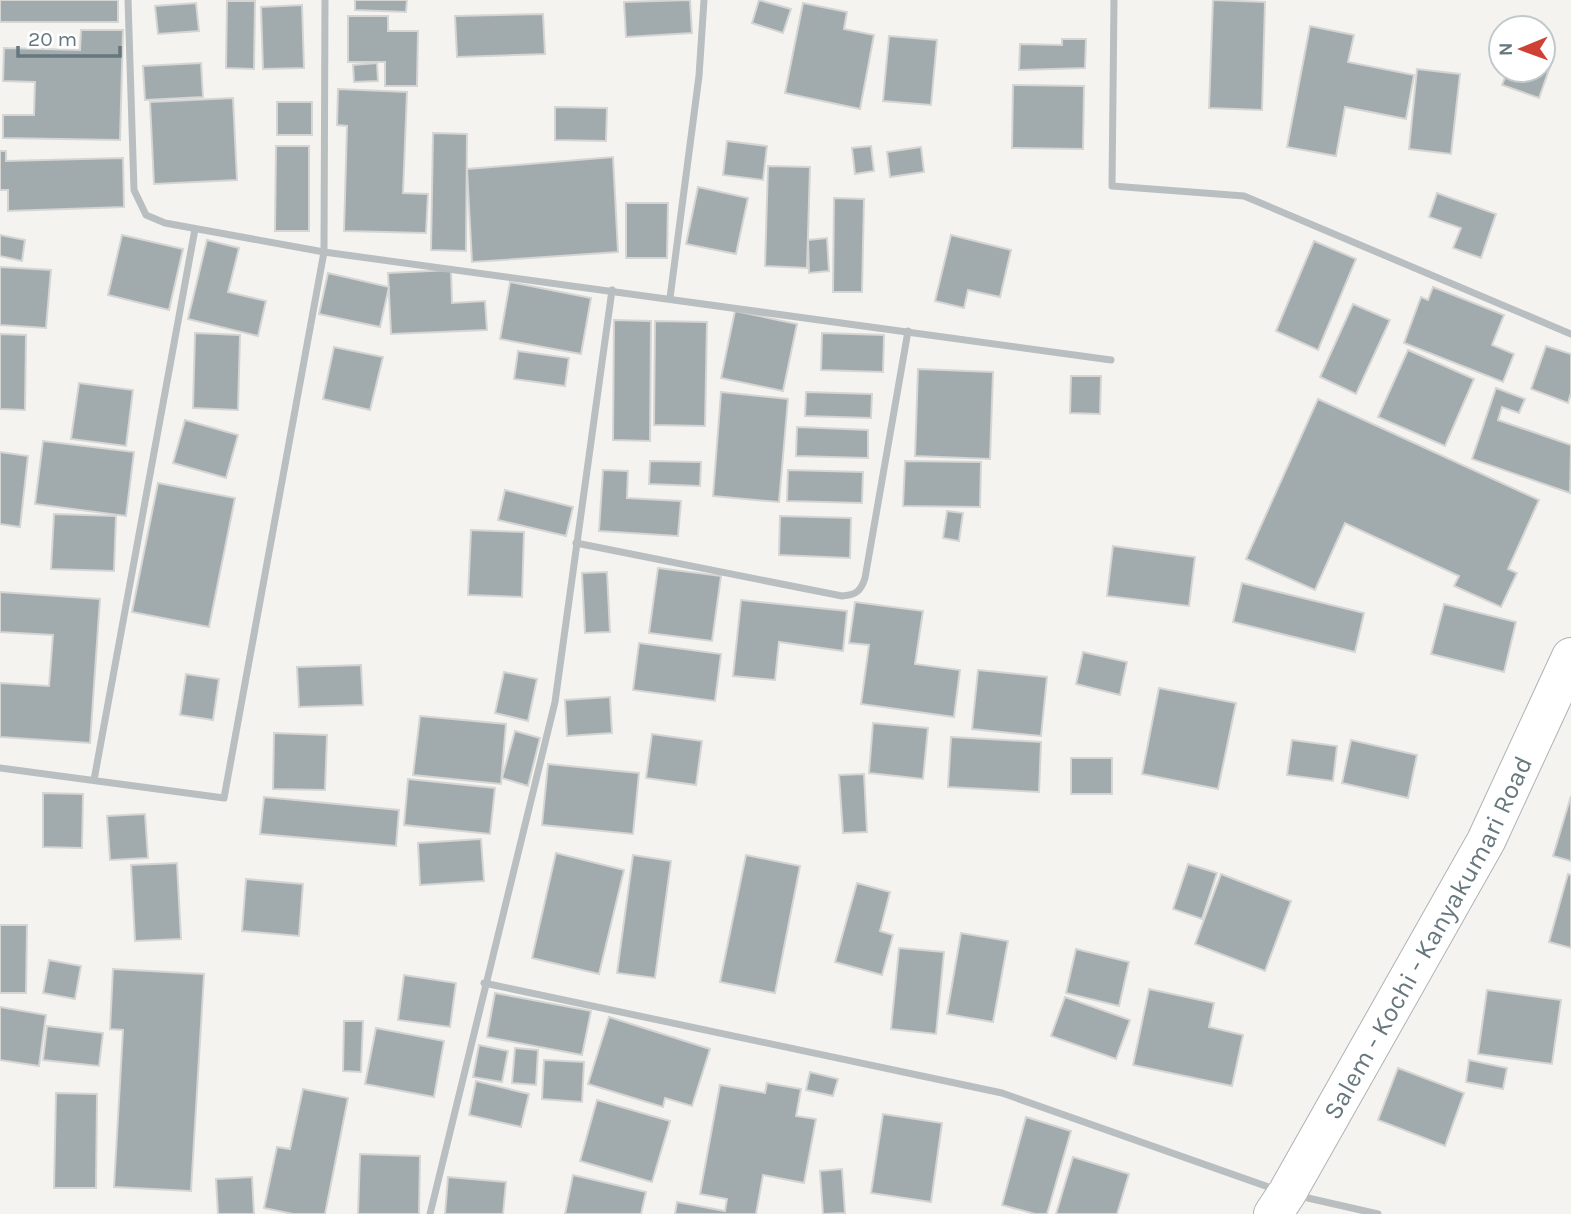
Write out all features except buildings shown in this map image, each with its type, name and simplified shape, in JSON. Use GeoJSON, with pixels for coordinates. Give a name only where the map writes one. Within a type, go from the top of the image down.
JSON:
{"type":"FeatureCollection","features":[{"type":"Feature","properties":{"kind":"highway","name":"Salem - Kochi - Kanyakumari Road"},"geometry":{"type":"LineString","coordinates":[[1280,1204],[1486,841],[1571,657]]}},
{"type":"Feature","properties":{"kind":"street"},"geometry":{"type":"LineString","coordinates":[[128,0],[134,190],[146,215],[195,229],[324,252],[1111,360]]}},
{"type":"Feature","properties":{"kind":"street"},"geometry":{"type":"LineString","coordinates":[[0,768],[224,798],[324,252],[324,0]]}},
{"type":"Feature","properties":{"kind":"street"},"geometry":{"type":"LineString","coordinates":[[670,298],[699,76],[704,0]]}},
{"type":"Feature","properties":{"kind":"street"},"geometry":{"type":"LineString","coordinates":[[1114,0],[1112,186],[1244,196],[1571,334]]}},
{"type":"Feature","properties":{"kind":"street"},"geometry":{"type":"LineString","coordinates":[[94,780],[195,229]]}},
{"type":"Feature","properties":{"kind":"street"},"geometry":{"type":"LineString","coordinates":[[430,1214],[555,702],[612,290]]}},
{"type":"Feature","properties":{"kind":"street"},"geometry":{"type":"LineString","coordinates":[[576,543],[842,596],[854,595],[862,588],[865,578],[908,331]]}},
{"type":"Feature","properties":{"kind":"street"},"geometry":{"type":"LineString","coordinates":[[484,984],[1002,1093],[1280,1204],[1378,1214]]}}]}
